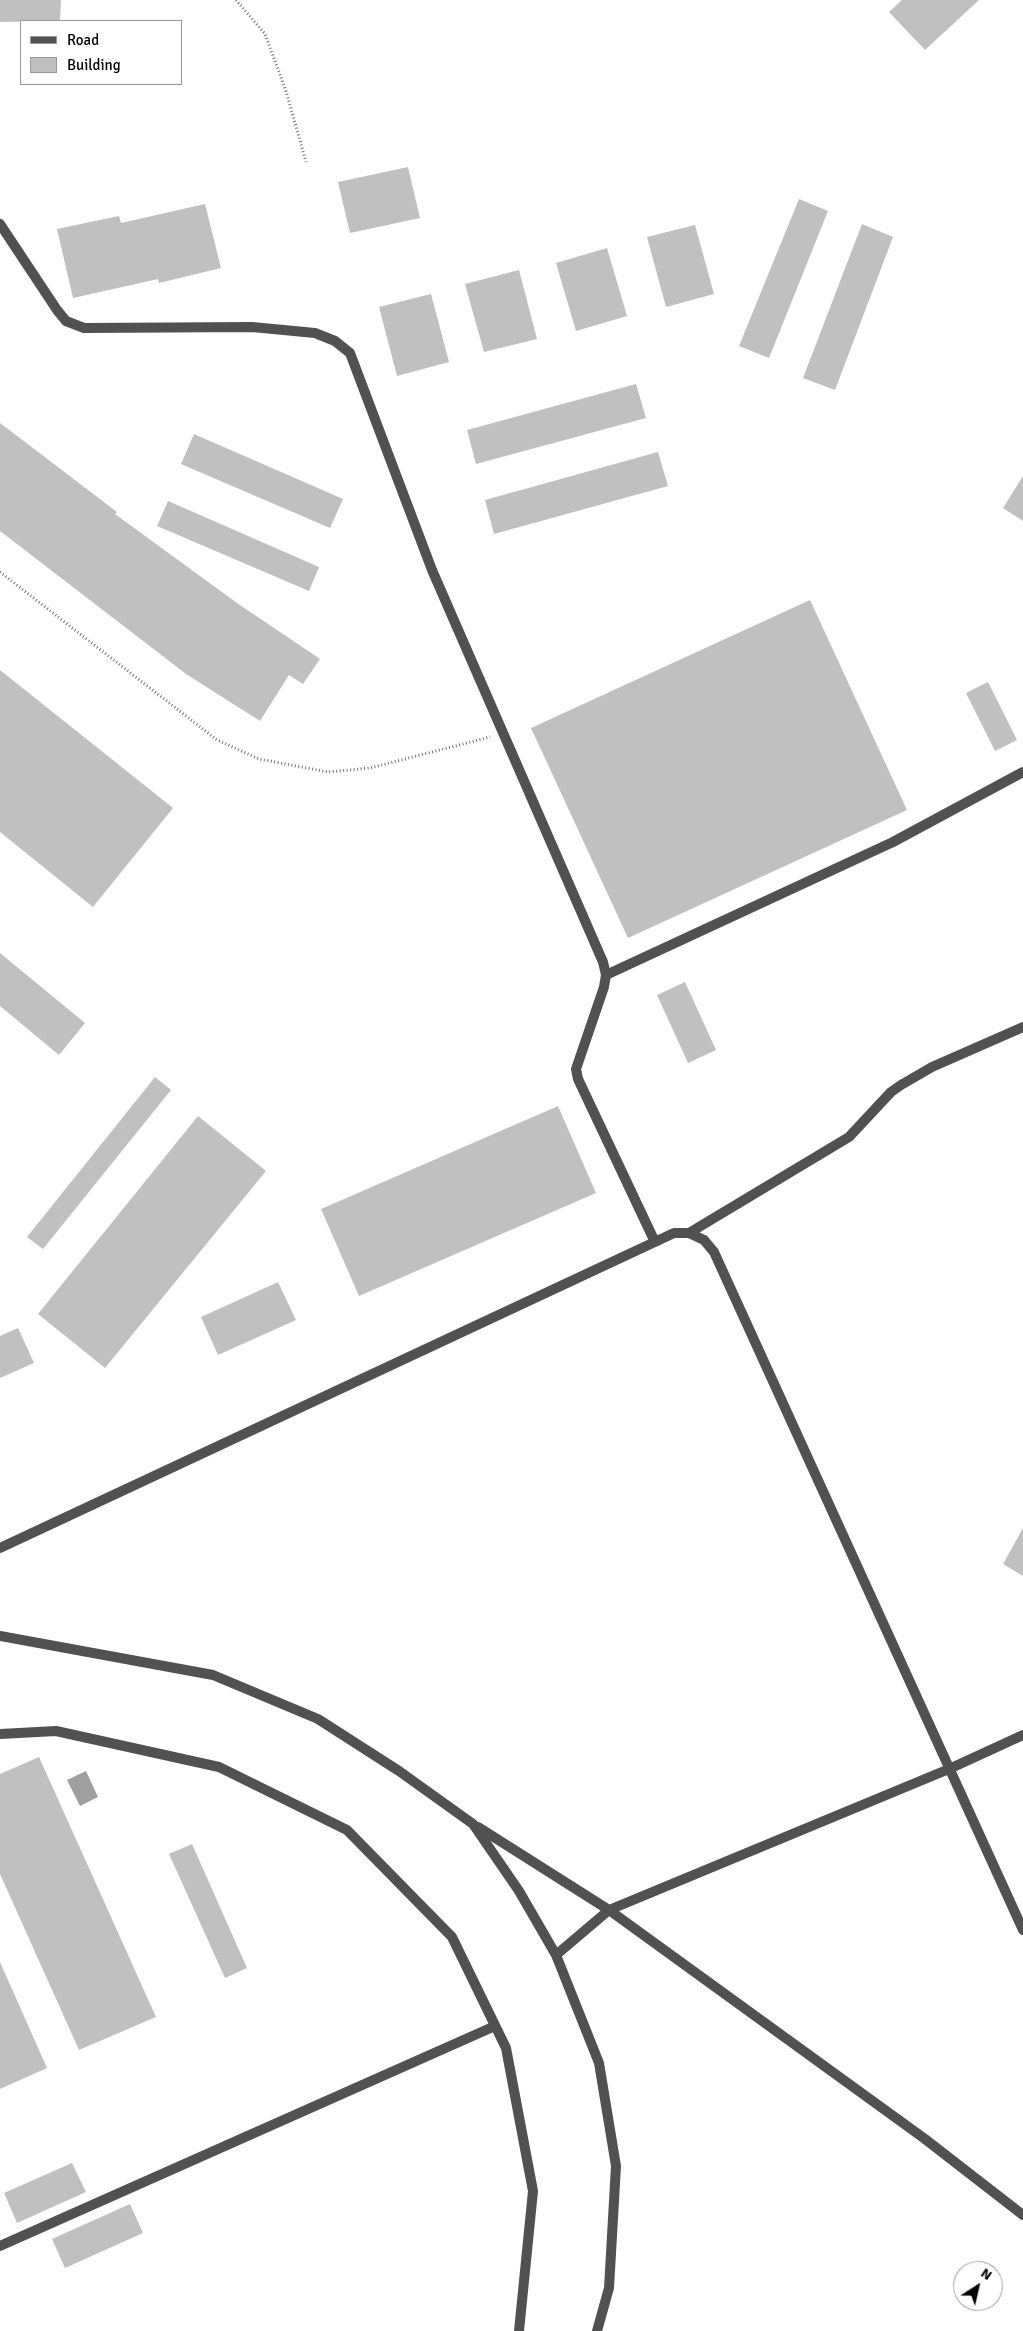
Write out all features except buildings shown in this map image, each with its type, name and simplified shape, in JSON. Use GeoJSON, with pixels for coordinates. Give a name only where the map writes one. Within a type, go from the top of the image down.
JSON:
{"type":"FeatureCollection","features":[{"type":"Feature","properties":{"kind":"street"},"geometry":{"type":"LineString","coordinates":[[0,224],[57,310],[66,321],[84,328],[252,327],[315,333],[335,341],[350,353],[432,570],[603,962],[606,974],[576,1069],[578,1079],[655,1242]]}},
{"type":"Feature","properties":{"kind":"street"},"geometry":{"type":"LineString","coordinates":[[606,974],[893,842],[1023,772]]}},
{"type":"Feature","properties":{"kind":"street"},"geometry":{"type":"LineString","coordinates":[[689,1233],[838,1145],[849,1137],[891,1092],[901,1085],[932,1067],[1023,1027]]}},
{"type":"Feature","properties":{"kind":"street"},"geometry":{"type":"LineString","coordinates":[[0,1548],[674,1232],[689,1233],[704,1240],[714,1252],[1023,1930]]}},
{"type":"Feature","properties":{"kind":"street"},"geometry":{"type":"LineString","coordinates":[[0,1636],[213,1675],[318,1719],[399,1770],[473,1824],[609,1910],[925,2139],[1023,2215]]}},
{"type":"Feature","properties":{"kind":"street"},"geometry":{"type":"LineString","coordinates":[[0,1734],[56,1731],[219,1767],[347,1830],[452,1938],[506,2048],[533,2191],[519,2331]]}},
{"type":"Feature","properties":{"kind":"street"},"geometry":{"type":"LineString","coordinates":[[556,1955],[609,1910],[948,1769],[1023,1735]]}},
{"type":"Feature","properties":{"kind":"street"},"geometry":{"type":"LineString","coordinates":[[473,1824],[519,1891],[556,1955],[599,2063],[616,2166],[609,2288],[597,2331]]}},
{"type":"Feature","properties":{"kind":"street"},"geometry":{"type":"LineString","coordinates":[[0,2246],[495,2026]]}},
{"type":"Feature","properties":{"kind":"path"},"geometry":{"type":"LineString","coordinates":[[236,0],[265,34],[286,91],[306,162]]}},
{"type":"Feature","properties":{"kind":"path"},"geometry":{"type":"LineString","coordinates":[[0,572],[217,740],[259,759],[328,772],[361,769],[503,734]]}},
{"type":"Feature","properties":{"kind":"shaded area"},"geometry":{"type":"Polygon","coordinates":[[[86,1771],[98,1797],[80,1806],[67,1780],[86,1771]]]}}]}
